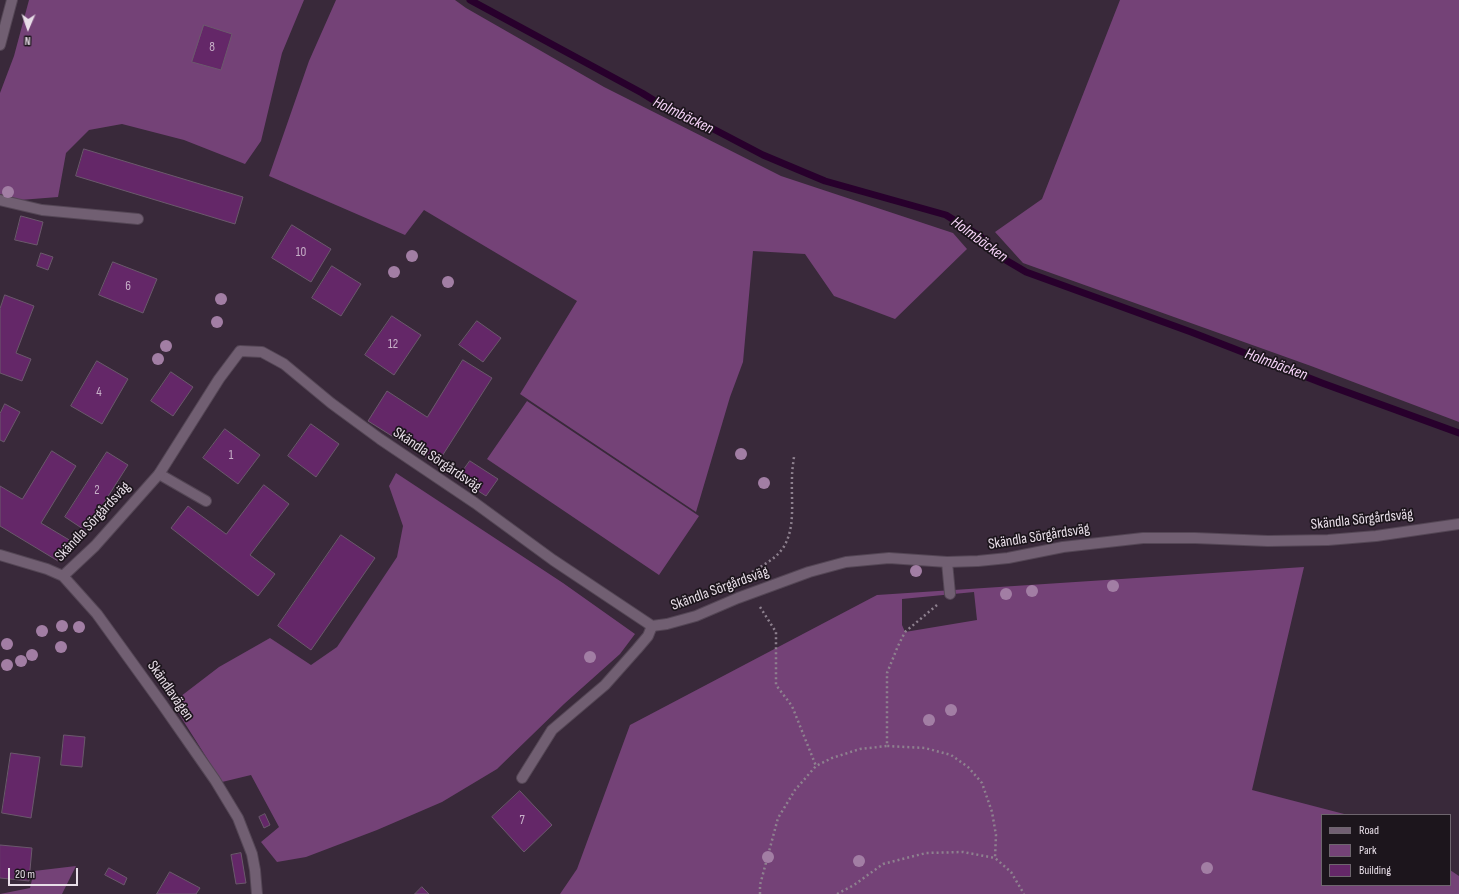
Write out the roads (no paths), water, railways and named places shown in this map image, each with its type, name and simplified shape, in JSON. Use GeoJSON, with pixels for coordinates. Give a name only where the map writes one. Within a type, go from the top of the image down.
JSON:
{"type":"FeatureCollection","features":[{"type":"Feature","properties":{"kind":"street"},"geometry":{"type":"LineString","coordinates":[[0,45],[12,0]]}},
{"type":"Feature","properties":{"kind":"street"},"geometry":{"type":"LineString","coordinates":[[0,200],[42,210],[138,219]]}},
{"type":"Feature","properties":{"kind":"street","name":"Skändla Sörgårdsväg"},"geometry":{"type":"LineString","coordinates":[[63,576],[95,546],[158,474],[219,379],[240,350],[262,352],[284,364],[331,403],[380,439],[475,503],[553,560],[652,626],[667,624],[696,616],[751,593],[808,572],[846,562],[889,558],[947,562],[978,561],[1008,558],[1063,547],[1143,538],[1328,540],[1376,536],[1459,524]]}},
{"type":"Feature","properties":{"kind":"street"},"geometry":{"type":"LineString","coordinates":[[158,474],[206,501]]}},
{"type":"Feature","properties":{"kind":"street","name":"Skändlavägen"},"geometry":{"type":"LineString","coordinates":[[0,556],[63,576],[98,614],[215,780],[236,816],[247,838],[252,854],[256,870],[257,894]]}},
{"type":"Feature","properties":{"kind":"street"},"geometry":{"type":"LineString","coordinates":[[947,562],[950,594]]}},
{"type":"Feature","properties":{"kind":"street"},"geometry":{"type":"LineString","coordinates":[[522,778],[552,730],[605,685],[648,636],[652,626]]}},
{"type":"Feature","properties":{"kind":"waterway","name":"Holmbäcken"},"geometry":{"type":"LineString","coordinates":[[470,0],[642,93],[663,106],[700,122],[763,155],[825,181],[946,215],[981,237],[1004,259],[1026,272],[1191,332],[1322,383],[1459,433]]}}]}
